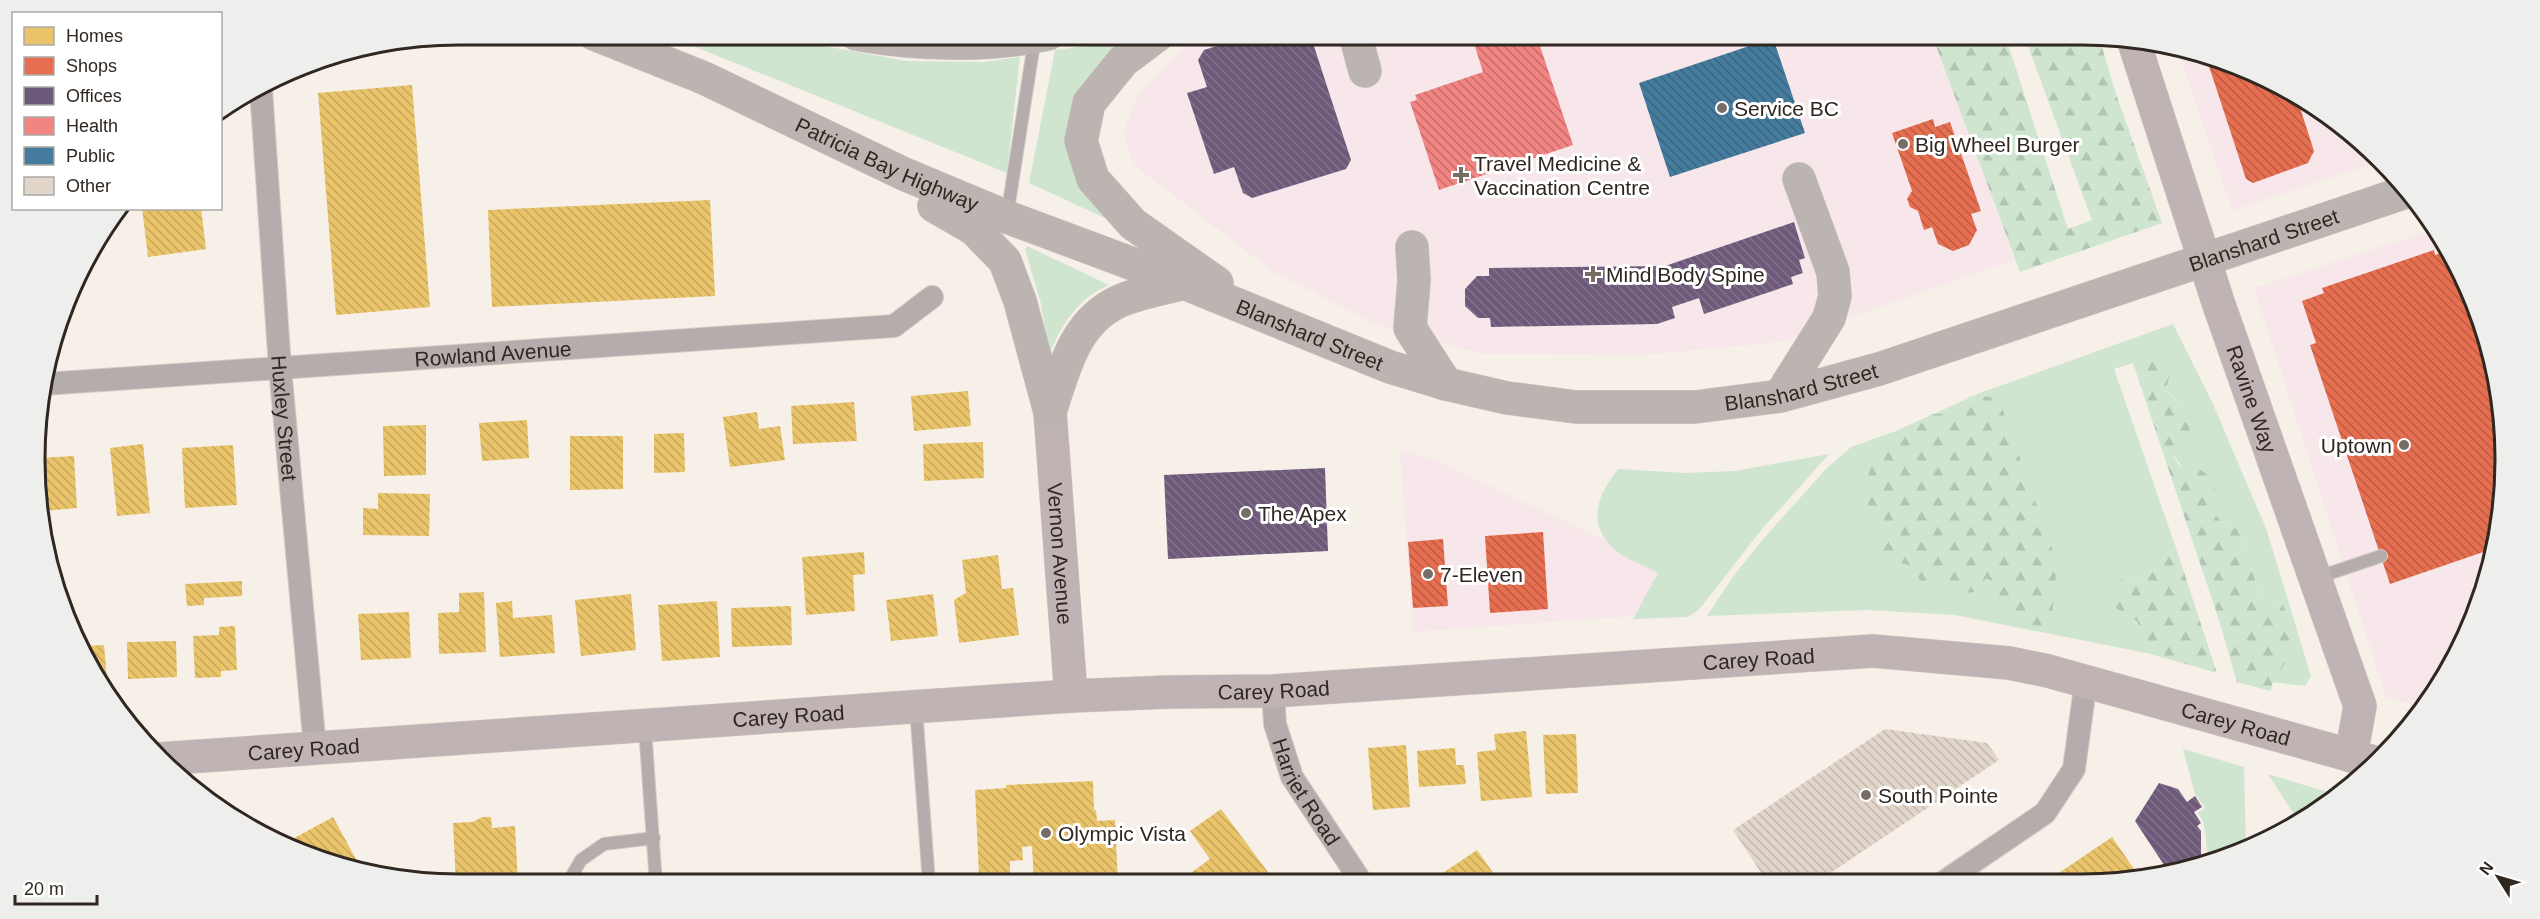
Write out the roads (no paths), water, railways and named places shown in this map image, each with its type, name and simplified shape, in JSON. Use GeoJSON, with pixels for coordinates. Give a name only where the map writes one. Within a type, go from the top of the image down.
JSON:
{"type":"FeatureCollection","features":[{"type":"Feature","properties":{"kind":"highway","name":"Patricia Bay Highway"},"geometry":{"type":"LineString","coordinates":[[622,45],[704,78],[904,174],[1007,217],[1184,284]]}},
{"type":"Feature","properties":{"kind":"highway"},"geometry":{"type":"LineString","coordinates":[[1144,45],[1123,61],[1089,103],[1081,141],[1092,179],[1133,224],[1263,315]]}},
{"type":"Feature","properties":{"kind":"highway"},"geometry":{"type":"LineString","coordinates":[[1358,45],[1365,71]]}},
{"type":"Feature","properties":{"kind":"highway"},"geometry":{"type":"LineString","coordinates":[[704,78],[974,229],[1005,261],[1020,302],[1050,412]]}},
{"type":"Feature","properties":{"kind":"highway"},"geometry":{"type":"LineString","coordinates":[[1780,396],[1829,318],[1835,296],[1833,272],[1799,179]]}},
{"type":"Feature","properties":{"kind":"highway","name":"Blanshard Street"},"geometry":{"type":"LineString","coordinates":[[1184,284],[1359,355],[1446,384],[1506,398],[1576,407],[1695,407],[1780,396],[1879,369],[2399,195]]}},
{"type":"Feature","properties":{"kind":"highway"},"geometry":{"type":"LineString","coordinates":[[1412,247],[1414,280],[1410,328],[1446,384]]}},
{"type":"Feature","properties":{"kind":"highway"},"geometry":{"type":"LineString","coordinates":[[1050,412],[1069,352],[1092,321],[1113,304],[1184,284]]}},
{"type":"Feature","properties":{"kind":"street","name":"Ravine Way"},"geometry":{"type":"LineString","coordinates":[[2136,49],[2218,302],[2360,706],[2350,756]]}},
{"type":"Feature","properties":{"kind":"street","name":"Huxley Street"},"geometry":{"type":"LineString","coordinates":[[261,96],[280,368],[315,748]]}},
{"type":"Feature","properties":{"kind":"street","name":"Rowland Avenue"},"geometry":{"type":"LineString","coordinates":[[52,383],[894,326],[932,297]]}},
{"type":"Feature","properties":{"kind":"street","name":"Vernon Avenue"},"geometry":{"type":"LineString","coordinates":[[1050,412],[1071,696]]}},
{"type":"Feature","properties":{"kind":"street","name":"Carey Road"},"geometry":{"type":"LineString","coordinates":[[172,758],[1071,696],[1273,691],[1873,651],[2009,663],[2086,680],[2350,756]]}},
{"type":"Feature","properties":{"kind":"street"},"geometry":{"type":"LineString","coordinates":[[1955,874],[2045,813],[2074,769],[2086,680]]}},
{"type":"Feature","properties":{"kind":"street","name":"Harriet Road"},"geometry":{"type":"LineString","coordinates":[[1273,691],[1275,724],[1292,777],[1357,874]]}},
{"type":"Feature","properties":{"kind":"lane"},"geometry":{"type":"LineString","coordinates":[[1007,217],[1037,45]]}},
{"type":"Feature","properties":{"kind":"lane"},"geometry":{"type":"LineString","coordinates":[[2315,579],[2381,556]]}},
{"type":"Feature","properties":{"kind":"lane"},"geometry":{"type":"LineString","coordinates":[[916,707],[928,874]]}},
{"type":"Feature","properties":{"kind":"lane"},"geometry":{"type":"LineString","coordinates":[[645,726],[656,874]]}},
{"type":"Feature","properties":{"kind":"lane"},"geometry":{"type":"LineString","coordinates":[[573,874],[581,860],[604,844],[654,838]]}},
{"type":"Feature","properties":{"kind":"place","name":"Service BC"},"geometry":{"type":"Point","coordinates":[1722,108]}},
{"type":"Feature","properties":{"kind":"place","name":"Big Wheel Burger"},"geometry":{"type":"Point","coordinates":[1903,144]}},
{"type":"Feature","properties":{"kind":"place","name":"Travel Medicine & Vaccination Centre"},"geometry":{"type":"Point","coordinates":[1461,175]}},
{"type":"Feature","properties":{"kind":"place","name":"Mind Body Spine"},"geometry":{"type":"Point","coordinates":[1593,274]}},
{"type":"Feature","properties":{"kind":"place","name":"Uptown"},"geometry":{"type":"Point","coordinates":[2404,445]}},
{"type":"Feature","properties":{"kind":"place","name":"The Apex"},"geometry":{"type":"Point","coordinates":[1246,513]}},
{"type":"Feature","properties":{"kind":"place","name":"7-Eleven"},"geometry":{"type":"Point","coordinates":[1428,574]}},
{"type":"Feature","properties":{"kind":"place","name":"South Pointe"},"geometry":{"type":"Point","coordinates":[1866,795]}},
{"type":"Feature","properties":{"kind":"place","name":"Olympic Vista"},"geometry":{"type":"Point","coordinates":[1046,833]}}]}
